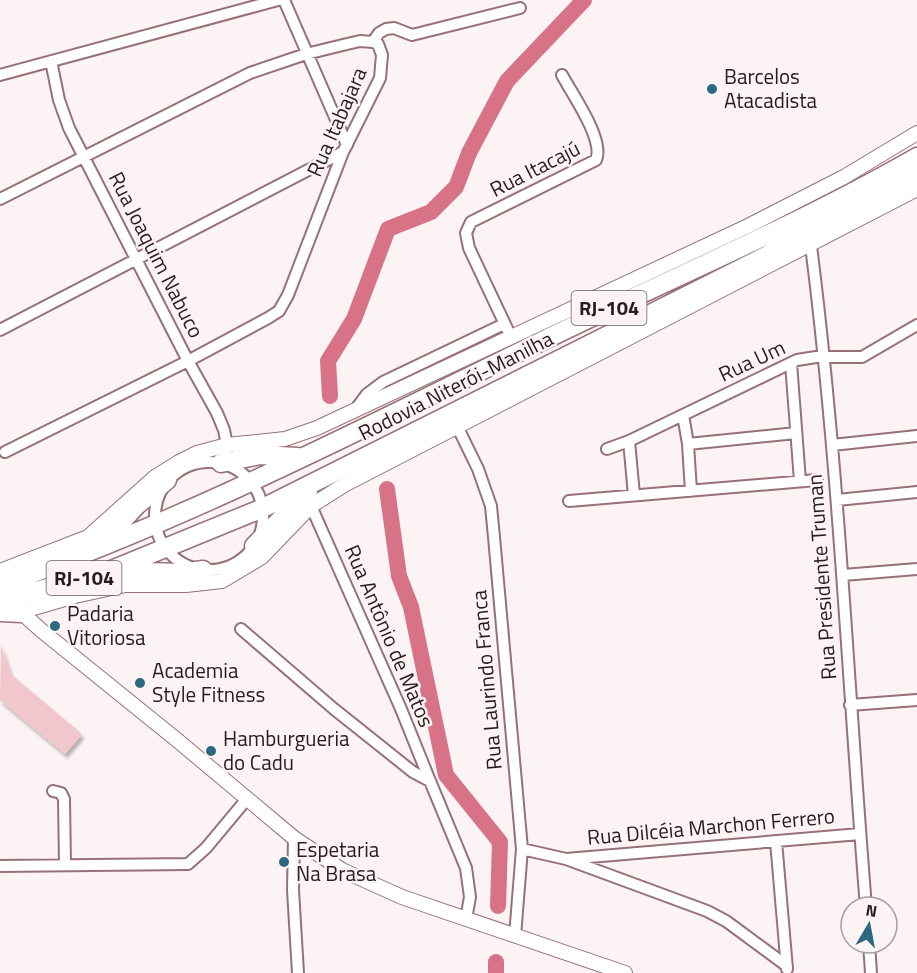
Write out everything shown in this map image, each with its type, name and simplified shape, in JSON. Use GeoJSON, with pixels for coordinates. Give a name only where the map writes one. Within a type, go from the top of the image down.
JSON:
{"type":"FeatureCollection","features":[{"type":"Feature","properties":{"kind":"highway","name":"Rodovia Niterói-Manilha"},"geometry":{"type":"LineString","coordinates":[[0,585],[155,526],[800,218],[917,157]]}},
{"type":"Feature","properties":{"kind":"highway","name":"Rodovia Niterói-Manilha"},"geometry":{"type":"LineString","coordinates":[[0,601],[110,571],[263,508],[760,259],[917,173]]}},
{"type":"Feature","properties":{"kind":"highway"},"geometry":{"type":"LineString","coordinates":[[760,259],[806,248]]}},
{"type":"Feature","properties":{"kind":"highway"},"geometry":{"type":"LineString","coordinates":[[221,463],[260,454],[300,458]]}},
{"type":"Feature","properties":{"kind":"highway"},"geometry":{"type":"LineString","coordinates":[[254,546],[324,478]]}},
{"type":"Feature","properties":{"kind":"highway"},"geometry":{"type":"LineString","coordinates":[[96,549],[137,505],[167,480]]}},
{"type":"Feature","properties":{"kind":"highway"},"geometry":{"type":"LineString","coordinates":[[110,571],[183,573],[203,570]]}},
{"type":"Feature","properties":{"kind":"highway"},"geometry":{"type":"LineString","coordinates":[[0,612],[22,613]]}},
{"type":"Feature","properties":{"kind":"street"},"geometry":{"type":"LineString","coordinates":[[0,75],[278,0]]}},
{"type":"Feature","properties":{"kind":"street"},"geometry":{"type":"LineString","coordinates":[[0,330],[345,148],[284,0]]}},
{"type":"Feature","properties":{"kind":"street"},"geometry":{"type":"LineString","coordinates":[[374,42],[386,29],[394,28],[412,35],[520,8]]}},
{"type":"Feature","properties":{"kind":"street","name":"Rua Itabajara"},"geometry":{"type":"LineString","coordinates":[[0,199],[250,73],[306,54],[360,41],[378,44],[382,55],[380,78],[345,148],[285,303],[279,311],[188,361],[5,452]]}},
{"type":"Feature","properties":{"kind":"street","name":"Rua Joaquim Nabuco"},"geometry":{"type":"LineString","coordinates":[[51,61],[63,113],[188,361],[217,412],[227,445]]}},
{"type":"Feature","properties":{"kind":"street","name":"Rua Itacajú"},"geometry":{"type":"LineString","coordinates":[[504,324],[469,248],[466,233],[471,222],[596,160],[598,152],[596,138],[562,75]]}},
{"type":"Feature","properties":{"kind":"street"},"geometry":{"type":"LineString","coordinates":[[0,571],[88,537],[165,470],[197,453],[227,445],[285,439],[299,435],[775,213],[844,177],[917,133]]}},
{"type":"Feature","properties":{"kind":"street"},"geometry":{"type":"LineString","coordinates":[[0,617],[125,585],[186,585],[222,575],[262,557],[311,506],[344,484],[917,189]]}},
{"type":"Feature","properties":{"kind":"street","name":"Rua Presidente Truman"},"geometry":{"type":"LineString","coordinates":[[806,248],[825,357],[865,895]]}},
{"type":"Feature","properties":{"kind":"street"},"geometry":{"type":"LineString","coordinates":[[355,410],[367,394],[383,382],[504,324],[511,337]]}},
{"type":"Feature","properties":{"kind":"street","name":"Rua Um"},"geometry":{"type":"LineString","coordinates":[[607,449],[629,441],[792,363],[805,358],[862,357],[917,325]]}},
{"type":"Feature","properties":{"kind":"street"},"geometry":{"type":"LineString","coordinates":[[792,363],[800,481]]}},
{"type":"Feature","properties":{"kind":"street"},"geometry":{"type":"LineString","coordinates":[[683,415],[688,444],[691,491]]}},
{"type":"Feature","properties":{"kind":"street","name":"Rua Laurindo Franca"},"geometry":{"type":"LineString","coordinates":[[458,426],[478,469],[490,506],[522,849],[515,936]]}},
{"type":"Feature","properties":{"kind":"street"},"geometry":{"type":"LineString","coordinates":[[688,444],[796,432]]}},
{"type":"Feature","properties":{"kind":"street"},"geometry":{"type":"LineString","coordinates":[[832,444],[917,436]]}},
{"type":"Feature","properties":{"kind":"street"},"geometry":{"type":"LineString","coordinates":[[629,441],[634,495]]}},
{"type":"Feature","properties":{"kind":"street"},"geometry":{"type":"LineString","coordinates":[[221,463],[227,445]]}},
{"type":"Feature","properties":{"kind":"street"},"geometry":{"type":"LineString","coordinates":[[195,463],[221,463],[239,471],[251,481],[258,492],[263,508],[262,528],[254,546],[222,575],[182,564],[165,549],[155,526],[154,507],[159,492],[167,480],[180,469],[195,463]]}},
{"type":"Feature","properties":{"kind":"street"},"geometry":{"type":"LineString","coordinates":[[569,501],[817,480]]}},
{"type":"Feature","properties":{"kind":"street"},"geometry":{"type":"LineString","coordinates":[[837,500],[917,492]]}},
{"type":"Feature","properties":{"kind":"street","name":"Rua Antônio de Matos"},"geometry":{"type":"LineString","coordinates":[[311,506],[401,709],[466,868],[470,897],[466,919]]}},
{"type":"Feature","properties":{"kind":"street"},"geometry":{"type":"LineString","coordinates":[[843,575],[917,569]]}},
{"type":"Feature","properties":{"kind":"street"},"geometry":{"type":"LineString","coordinates":[[42,631],[47,616],[56,602]]}},
{"type":"Feature","properties":{"kind":"street"},"geometry":{"type":"LineString","coordinates":[[22,613],[177,740],[246,800],[294,838],[342,870],[367,884],[402,897],[625,973]]}},
{"type":"Feature","properties":{"kind":"street"},"geometry":{"type":"LineString","coordinates":[[241,628],[334,709],[413,772],[430,782]]}},
{"type":"Feature","properties":{"kind":"street"},"geometry":{"type":"LineString","coordinates":[[850,705],[917,700]]}},
{"type":"Feature","properties":{"kind":"street"},"geometry":{"type":"LineString","coordinates":[[53,791],[61,793],[64,799],[65,864]]}},
{"type":"Feature","properties":{"kind":"street"},"geometry":{"type":"LineString","coordinates":[[0,866],[188,864],[206,848],[246,800]]}},
{"type":"Feature","properties":{"kind":"street","name":"Rua Dilcéia Marchon Ferrero"},"geometry":{"type":"LineString","coordinates":[[566,859],[860,834]]}},
{"type":"Feature","properties":{"kind":"street"},"geometry":{"type":"LineString","coordinates":[[294,838],[292,890],[298,973]]}},
{"type":"Feature","properties":{"kind":"street"},"geometry":{"type":"LineString","coordinates":[[776,841],[787,970]]}},
{"type":"Feature","properties":{"kind":"street"},"geometry":{"type":"LineString","coordinates":[[522,849],[566,859],[707,911],[726,921],[787,970]]}},
{"type":"Feature","properties":{"kind":"street"},"geometry":{"type":"LineString","coordinates":[[870,955],[872,973]]}},
{"type":"Feature","properties":{"kind":"building"},"geometry":{"type":"Polygon","coordinates":[[[1,645],[11,674],[82,734],[65,754],[0,700],[1,645]]]}},
{"type":"Feature","properties":{"kind":"waterway"},"geometry":{"type":"LineString","coordinates":[[330,396],[328,361],[354,319],[388,229],[431,212],[456,187],[469,153],[507,81],[584,0]]}},
{"type":"Feature","properties":{"kind":"waterway"},"geometry":{"type":"LineString","coordinates":[[387,489],[399,576],[411,607],[446,775],[500,842],[498,906]]}},
{"type":"Feature","properties":{"kind":"waterway"},"geometry":{"type":"LineString","coordinates":[[496,962],[496,973]]}},
{"type":"Feature","properties":{"kind":"place","name":"Barcelos Atacadista"},"geometry":{"type":"Point","coordinates":[712,89]}},
{"type":"Feature","properties":{"kind":"place","name":"Padaria Vitoriosa"},"geometry":{"type":"Point","coordinates":[55,626]}},
{"type":"Feature","properties":{"kind":"place","name":"Academia Style Fitness"},"geometry":{"type":"Point","coordinates":[140,683]}},
{"type":"Feature","properties":{"kind":"place","name":"Hamburgueria do Cadu"},"geometry":{"type":"Point","coordinates":[211,751]}},
{"type":"Feature","properties":{"kind":"place","name":"Espetaria Na Brasa"},"geometry":{"type":"Point","coordinates":[284,862]}}]}
